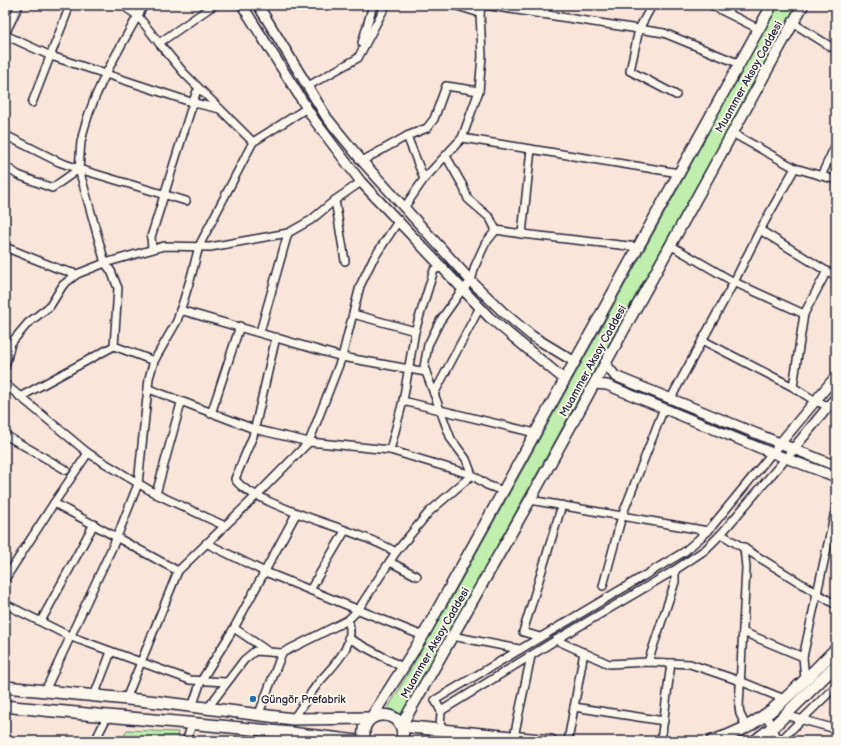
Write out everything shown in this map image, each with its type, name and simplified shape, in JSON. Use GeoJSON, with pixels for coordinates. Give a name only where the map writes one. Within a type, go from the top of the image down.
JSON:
{"type":"FeatureCollection","features":[{"type":"Feature","properties":{"kind":"main road","name":"Muammer Aksoy Caddesi"},"geometry":{"type":"LineString","coordinates":[[371,718],[423,636],[772,5]]}},
{"type":"Feature","properties":{"kind":"main road","name":"Muammer Aksoy Caddesi"},"geometry":{"type":"LineString","coordinates":[[401,726],[530,500],[803,5]]}},
{"type":"Feature","properties":{"kind":"main road"},"geometry":{"type":"LineString","coordinates":[[712,741],[747,728],[766,715],[836,649]]}},
{"type":"Feature","properties":{"kind":"main road"},"geometry":{"type":"LineString","coordinates":[[755,741],[773,727],[836,665]]}},
{"type":"Feature","properties":{"kind":"main road"},"geometry":{"type":"LineString","coordinates":[[5,687],[126,699],[293,719],[371,718],[388,715],[394,717],[401,726],[401,741]]}},
{"type":"Feature","properties":{"kind":"main road"},"geometry":{"type":"LineString","coordinates":[[5,706],[107,717],[193,722],[280,736],[357,741]]}},
{"type":"Feature","properties":{"kind":"main road"},"geometry":{"type":"LineString","coordinates":[[365,741],[365,727],[371,718]]}},
{"type":"Feature","properties":{"kind":"main road"},"geometry":{"type":"LineString","coordinates":[[401,726],[551,741]]}},
{"type":"Feature","properties":{"kind":"street"},"geometry":{"type":"LineString","coordinates":[[19,5],[5,34],[51,56],[107,73],[194,103],[220,110]]}},
{"type":"Feature","properties":{"kind":"street"},"geometry":{"type":"LineString","coordinates":[[122,5],[138,16],[159,43],[200,89],[253,142]]}},
{"type":"Feature","properties":{"kind":"street"},"geometry":{"type":"LineString","coordinates":[[114,346],[118,288],[111,271],[105,263],[79,169],[83,135],[91,110],[107,73],[144,5]]}},
{"type":"Feature","properties":{"kind":"street"},"geometry":{"type":"LineString","coordinates":[[159,43],[214,5]]}},
{"type":"Feature","properties":{"kind":"street"},"geometry":{"type":"LineString","coordinates":[[242,5],[307,108],[361,182],[444,267],[463,290],[480,307],[565,380]]}},
{"type":"Feature","properties":{"kind":"street"},"geometry":{"type":"LineString","coordinates":[[258,5],[335,128],[362,161],[471,282],[503,312],[532,336],[575,362]]}},
{"type":"Feature","properties":{"kind":"street"},"geometry":{"type":"LineString","coordinates":[[358,58],[373,5]]}},
{"type":"Feature","properties":{"kind":"street"},"geometry":{"type":"LineString","coordinates":[[308,86],[358,58],[386,5]]}},
{"type":"Feature","properties":{"kind":"street"},"geometry":{"type":"LineString","coordinates":[[454,5],[480,13]]}},
{"type":"Feature","properties":{"kind":"street"},"geometry":{"type":"LineString","coordinates":[[126,699],[178,571],[257,495],[308,442],[342,357],[360,286],[372,261],[404,208],[424,179],[462,138],[479,90],[482,56],[480,13],[483,5],[664,33],[740,64]]}},
{"type":"Feature","properties":{"kind":"street"},"geometry":{"type":"LineString","coordinates":[[543,14],[548,5]]}},
{"type":"Feature","properties":{"kind":"street"},"geometry":{"type":"LineString","coordinates":[[652,5],[639,29],[630,71],[676,95]]}},
{"type":"Feature","properties":{"kind":"street"},"geometry":{"type":"LineString","coordinates":[[711,5],[759,29]]}},
{"type":"Feature","properties":{"kind":"street"},"geometry":{"type":"LineString","coordinates":[[32,104],[67,13]]}},
{"type":"Feature","properties":{"kind":"street"},"geometry":{"type":"LineString","coordinates":[[793,23],[836,50]]}},
{"type":"Feature","properties":{"kind":"street"},"geometry":{"type":"LineString","coordinates":[[362,161],[407,136],[428,128],[434,120],[446,86],[479,90]]}},
{"type":"Feature","properties":{"kind":"street"},"geometry":{"type":"LineString","coordinates":[[152,249],[152,237],[196,93],[200,89]]}},
{"type":"Feature","properties":{"kind":"street"},"geometry":{"type":"LineString","coordinates":[[45,691],[69,636],[117,537],[138,484],[149,378],[154,361],[177,321],[199,246],[253,142],[307,108]]}},
{"type":"Feature","properties":{"kind":"street"},"geometry":{"type":"LineString","coordinates":[[732,133],[795,168],[836,180]]}},
{"type":"Feature","properties":{"kind":"street"},"geometry":{"type":"LineString","coordinates":[[5,135],[59,162],[114,181],[186,201]]}},
{"type":"Feature","properties":{"kind":"street"},"geometry":{"type":"LineString","coordinates":[[407,136],[424,179]]}},
{"type":"Feature","properties":{"kind":"street"},"geometry":{"type":"LineString","coordinates":[[462,138],[679,173]]}},
{"type":"Feature","properties":{"kind":"street"},"geometry":{"type":"LineString","coordinates":[[821,176],[836,144]]}},
{"type":"Feature","properties":{"kind":"street"},"geometry":{"type":"LineString","coordinates":[[522,234],[531,149]]}},
{"type":"Feature","properties":{"kind":"street"},"geometry":{"type":"LineString","coordinates":[[446,156],[464,186],[468,199],[490,218],[496,230]]}},
{"type":"Feature","properties":{"kind":"street"},"geometry":{"type":"LineString","coordinates":[[5,166],[18,175],[52,188],[79,169]]}},
{"type":"Feature","properties":{"kind":"street"},"geometry":{"type":"LineString","coordinates":[[671,398],[734,282],[760,230],[795,168]]}},
{"type":"Feature","properties":{"kind":"street"},"geometry":{"type":"LineString","coordinates":[[5,367],[11,342],[28,323],[50,306],[63,285],[77,274],[105,263],[164,246],[210,247],[288,233],[312,220],[335,200],[361,182]]}},
{"type":"Feature","properties":{"kind":"street"},"geometry":{"type":"LineString","coordinates":[[335,200],[345,261]]}},
{"type":"Feature","properties":{"kind":"street"},"geometry":{"type":"LineString","coordinates":[[496,230],[638,247]]}},
{"type":"Feature","properties":{"kind":"street"},"geometry":{"type":"LineString","coordinates":[[472,474],[466,458],[451,439],[424,367],[428,345],[440,321],[463,290],[471,282],[475,266],[485,244],[496,230]]}},
{"type":"Feature","properties":{"kind":"street"},"geometry":{"type":"LineString","coordinates":[[760,230],[836,277]]}},
{"type":"Feature","properties":{"kind":"street"},"geometry":{"type":"LineString","coordinates":[[260,332],[288,233]]}},
{"type":"Feature","properties":{"kind":"street"},"geometry":{"type":"LineString","coordinates":[[670,245],[734,282],[804,314]]}},
{"type":"Feature","properties":{"kind":"street"},"geometry":{"type":"LineString","coordinates":[[5,247],[59,269],[77,274]]}},
{"type":"Feature","properties":{"kind":"street"},"geometry":{"type":"LineString","coordinates":[[390,450],[404,401],[415,331],[434,270],[444,267]]}},
{"type":"Feature","properties":{"kind":"street"},"geometry":{"type":"LineString","coordinates":[[793,388],[804,314],[827,272]]}},
{"type":"Feature","properties":{"kind":"street"},"geometry":{"type":"LineString","coordinates":[[434,394],[480,307]]}},
{"type":"Feature","properties":{"kind":"street"},"geometry":{"type":"LineString","coordinates":[[180,310],[240,326],[342,357],[426,372]]}},
{"type":"Feature","properties":{"kind":"street"},"geometry":{"type":"LineString","coordinates":[[353,314],[415,331]]}},
{"type":"Feature","properties":{"kind":"street"},"geometry":{"type":"LineString","coordinates":[[210,414],[240,326]]}},
{"type":"Feature","properties":{"kind":"street"},"geometry":{"type":"LineString","coordinates":[[276,337],[254,429],[235,479],[238,484],[257,495],[296,514],[377,542],[396,552]]}},
{"type":"Feature","properties":{"kind":"street"},"geometry":{"type":"LineString","coordinates":[[702,340],[815,401],[828,406]]}},
{"type":"Feature","properties":{"kind":"street"},"geometry":{"type":"LineString","coordinates":[[20,397],[114,346],[154,361]]}},
{"type":"Feature","properties":{"kind":"street"},"geometry":{"type":"LineString","coordinates":[[605,363],[615,376],[836,466]]}},
{"type":"Feature","properties":{"kind":"street"},"geometry":{"type":"LineString","coordinates":[[440,730],[441,711],[435,700],[684,552],[708,530],[836,376]]}},
{"type":"Feature","properties":{"kind":"street"},"geometry":{"type":"LineString","coordinates":[[5,384],[88,453],[156,494],[225,526]]}},
{"type":"Feature","properties":{"kind":"street"},"geometry":{"type":"LineString","coordinates":[[594,384],[607,385],[772,453],[836,477]]}},
{"type":"Feature","properties":{"kind":"street"},"geometry":{"type":"LineString","coordinates":[[149,389],[181,403],[254,429],[308,442],[390,450],[472,474],[487,485],[503,491]]}},
{"type":"Feature","properties":{"kind":"street"},"geometry":{"type":"LineString","coordinates":[[441,711],[556,640],[676,570],[704,550],[721,534],[836,397]]}},
{"type":"Feature","properties":{"kind":"street"},"geometry":{"type":"LineString","coordinates":[[404,401],[535,433]]}},
{"type":"Feature","properties":{"kind":"street"},"geometry":{"type":"LineString","coordinates":[[156,494],[181,403]]}},
{"type":"Feature","properties":{"kind":"street"},"geometry":{"type":"LineString","coordinates":[[603,586],[622,516],[664,408]]}},
{"type":"Feature","properties":{"kind":"street"},"geometry":{"type":"LineString","coordinates":[[5,435],[66,470]]}},
{"type":"Feature","properties":{"kind":"street"},"geometry":{"type":"LineString","coordinates":[[5,579],[54,502],[88,453]]}},
{"type":"Feature","properties":{"kind":"street"},"geometry":{"type":"LineString","coordinates":[[207,709],[244,660],[255,651],[282,653],[348,620],[358,610],[396,552],[429,512],[472,474]]}},
{"type":"Feature","properties":{"kind":"street"},"geometry":{"type":"LineString","coordinates":[[530,500],[708,530]]}},
{"type":"Feature","properties":{"kind":"street"},"geometry":{"type":"LineString","coordinates":[[54,502],[178,571]]}},
{"type":"Feature","properties":{"kind":"street"},"geometry":{"type":"LineString","coordinates":[[540,637],[523,632],[562,505]]}},
{"type":"Feature","properties":{"kind":"street"},"geometry":{"type":"LineString","coordinates":[[805,679],[803,657],[836,507]]}},
{"type":"Feature","properties":{"kind":"street"},"geometry":{"type":"LineString","coordinates":[[192,707],[201,681],[234,628],[296,514]]}},
{"type":"Feature","properties":{"kind":"street"},"geometry":{"type":"LineString","coordinates":[[40,621],[94,524]]}},
{"type":"Feature","properties":{"kind":"street"},"geometry":{"type":"LineString","coordinates":[[310,590],[345,531]]}},
{"type":"Feature","properties":{"kind":"street"},"geometry":{"type":"LineString","coordinates":[[721,534],[836,605]]}},
{"type":"Feature","properties":{"kind":"street"},"geometry":{"type":"LineString","coordinates":[[206,543],[264,571],[423,636]]}},
{"type":"Feature","properties":{"kind":"street"},"geometry":{"type":"LineString","coordinates":[[744,547],[746,568],[739,707],[740,714],[747,728]]}},
{"type":"Feature","properties":{"kind":"street"},"geometry":{"type":"LineString","coordinates":[[390,562],[417,576]]}},
{"type":"Feature","properties":{"kind":"street"},"geometry":{"type":"LineString","coordinates":[[648,662],[675,582],[676,570]]}},
{"type":"Feature","properties":{"kind":"street"},"geometry":{"type":"LineString","coordinates":[[5,604],[69,636],[190,680],[226,682]]}},
{"type":"Feature","properties":{"kind":"street"},"geometry":{"type":"LineString","coordinates":[[293,719],[317,686],[339,661],[351,627],[348,620]]}},
{"type":"Feature","properties":{"kind":"street"},"geometry":{"type":"LineString","coordinates":[[234,628],[266,651]]}},
{"type":"Feature","properties":{"kind":"street"},"geometry":{"type":"LineString","coordinates":[[742,632],[803,657]]}},
{"type":"Feature","properties":{"kind":"street"},"geometry":{"type":"LineString","coordinates":[[452,636],[519,650]]}},
{"type":"Feature","properties":{"kind":"street"},"geometry":{"type":"LineString","coordinates":[[348,638],[404,668]]}},
{"type":"Feature","properties":{"kind":"street"},"geometry":{"type":"LineString","coordinates":[[556,640],[610,664],[648,662],[690,664],[740,681],[784,699]]}},
{"type":"Feature","properties":{"kind":"street"},"geometry":{"type":"LineString","coordinates":[[94,696],[111,652]]}},
{"type":"Feature","properties":{"kind":"street"},"geometry":{"type":"LineString","coordinates":[[568,741],[584,652]]}},
{"type":"Feature","properties":{"kind":"street"},"geometry":{"type":"LineString","coordinates":[[258,716],[282,653]]}},
{"type":"Feature","properties":{"kind":"street"},"geometry":{"type":"LineString","coordinates":[[514,737],[531,656]]}},
{"type":"Feature","properties":{"kind":"street"},"geometry":{"type":"LineString","coordinates":[[662,741],[671,663]]}},
{"type":"Feature","properties":{"kind":"street"},"geometry":{"type":"LineString","coordinates":[[766,715],[780,741],[836,686]]}},
{"type":"Feature","properties":{"kind":"street"},"geometry":{"type":"LineString","coordinates":[[574,707],[664,721]]}},
{"type":"Feature","properties":{"kind":"street"},"geometry":{"type":"LineString","coordinates":[[785,715],[836,729]]}},
{"type":"Feature","properties":{"kind":"street"},"geometry":{"type":"LineString","coordinates":[[95,741],[107,717]]}},
{"type":"Feature","properties":{"kind":"street"},"geometry":{"type":"LineString","coordinates":[[186,741],[193,722]]}},
{"type":"Feature","properties":{"kind":"green space"},"geometry":{"type":"Polygon","coordinates":[[[777,5],[797,5],[403,715],[388,708],[451,599],[673,198],[777,5]]]}},
{"type":"Feature","properties":{"kind":"green space"},"geometry":{"type":"Polygon","coordinates":[[[127,730],[178,732],[176,741],[122,741],[127,730]]]}},
{"type":"Feature","properties":{"kind":"place","name":"Güngör Prefabrik"},"geometry":{"type":"Point","coordinates":[253,699]}}]}
